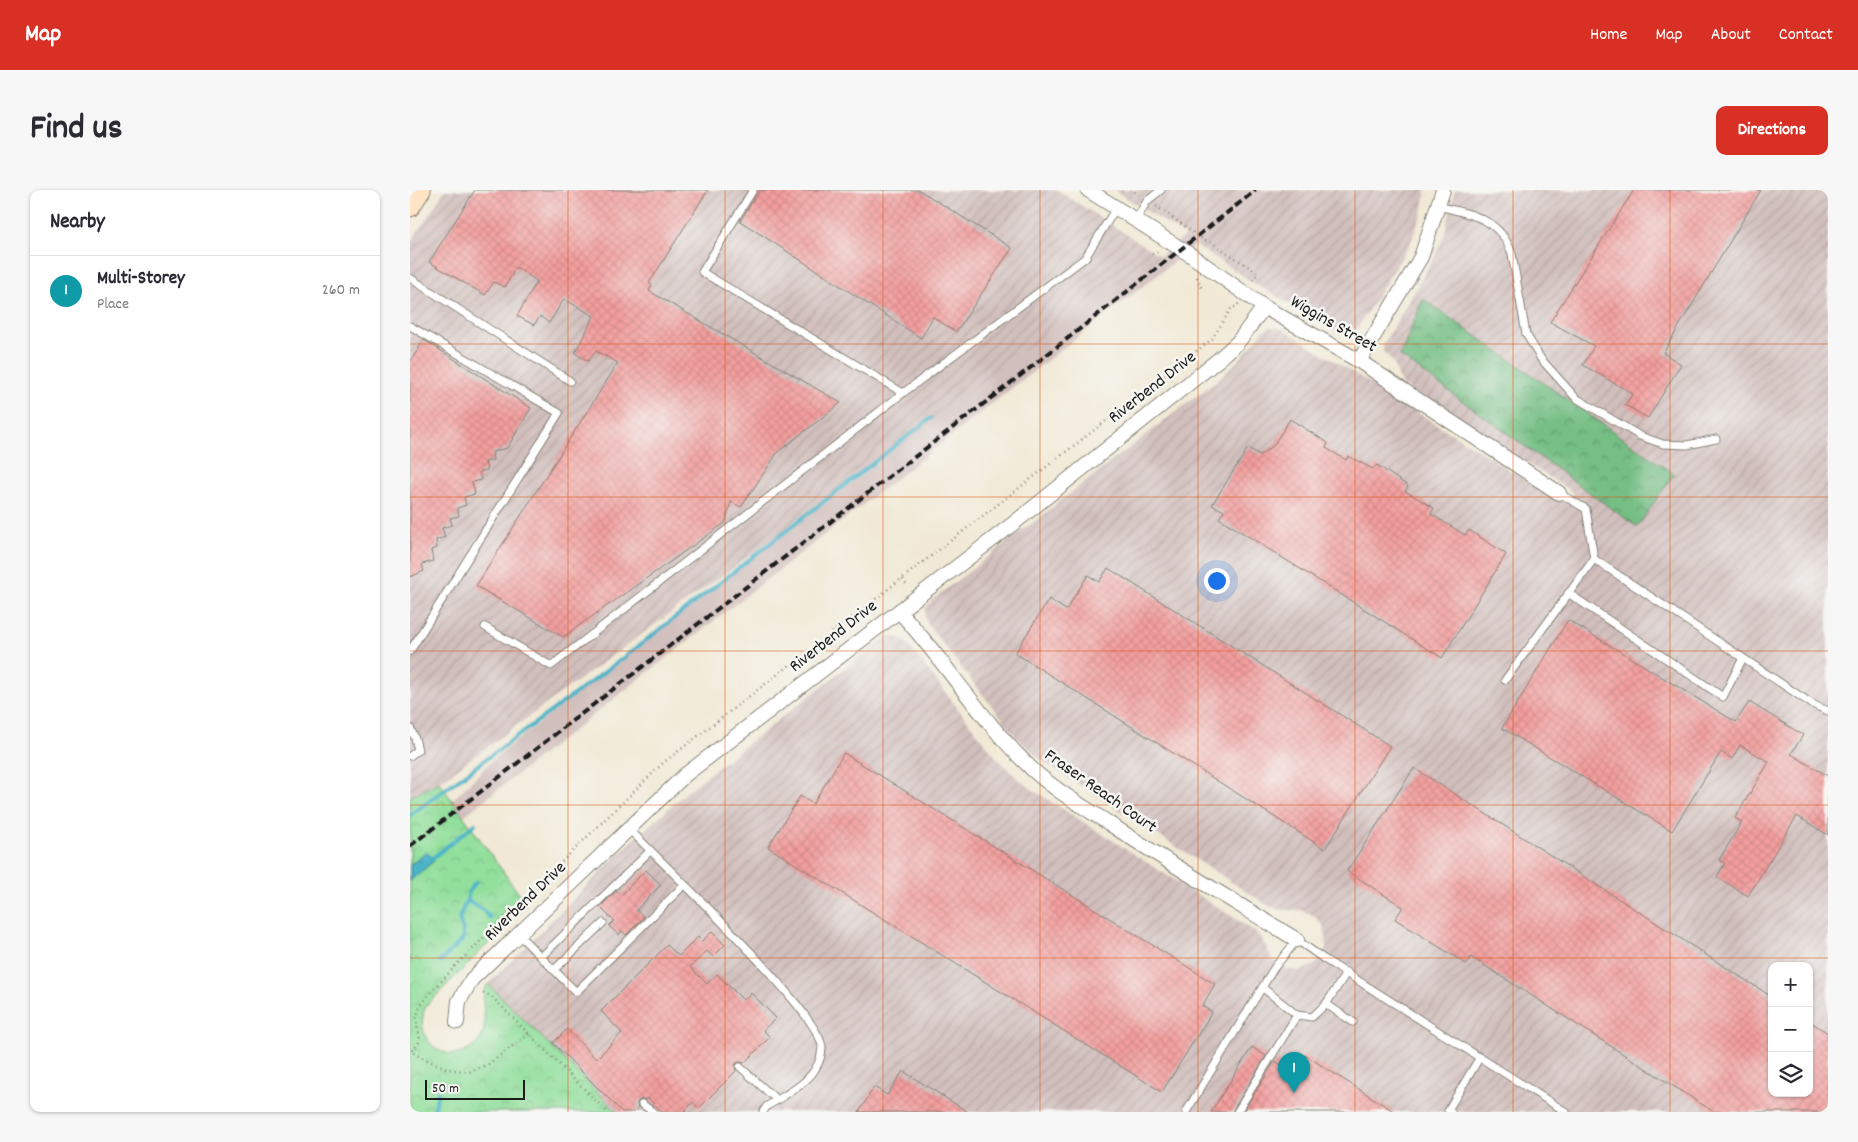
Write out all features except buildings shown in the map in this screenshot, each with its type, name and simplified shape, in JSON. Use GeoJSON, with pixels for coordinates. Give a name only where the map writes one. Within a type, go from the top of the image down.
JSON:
{"type":"FeatureCollection","features":[{"type":"Feature","properties":{"kind":"street"},"geometry":{"type":"LineString","coordinates":[[410,207],[421,190]]}},
{"type":"Feature","properties":{"kind":"street","name":"Wiggins Street"},"geometry":{"type":"LineString","coordinates":[[1088,190],[1189,254],[1264,307],[1359,361],[1559,493]]}},
{"type":"Feature","properties":{"kind":"street"},"geometry":{"type":"LineString","coordinates":[[1359,361],[1421,257],[1442,190]]}},
{"type":"Feature","properties":{"kind":"street","name":"Riverbend Drive"},"geometry":{"type":"LineString","coordinates":[[457,1022],[459,1001],[472,979],[685,775],[1014,522],[1218,360],[1238,342],[1264,307]]}},
{"type":"Feature","properties":{"kind":"street","name":"Fraser Reach Court"},"geometry":{"type":"LineString","coordinates":[[899,611],[990,726],[1034,771],[1060,791],[1128,836],[1297,940]]}},
{"type":"Feature","properties":{"kind":"lane"},"geometry":{"type":"LineString","coordinates":[[753,190],[702,272],[903,393]]}},
{"type":"Feature","properties":{"kind":"lane"},"geometry":{"type":"LineString","coordinates":[[1136,220],[1147,200],[1161,190]]}},
{"type":"Feature","properties":{"kind":"lane"},"geometry":{"type":"LineString","coordinates":[[1438,206],[1477,215],[1490,223],[1504,237],[1512,254],[1526,334],[1541,359],[1576,398],[1640,436],[1663,444],[1687,445],[1716,439]]}},
{"type":"Feature","properties":{"kind":"lane"},"geometry":{"type":"LineString","coordinates":[[485,627],[551,666],[903,393],[1085,258],[1116,208]]}},
{"type":"Feature","properties":{"kind":"lane"},"geometry":{"type":"LineString","coordinates":[[410,278],[570,382]]}},
{"type":"Feature","properties":{"kind":"lane"},"geometry":{"type":"LineString","coordinates":[[410,326],[558,413],[410,651]]}},
{"type":"Feature","properties":{"kind":"lane"},"geometry":{"type":"LineString","coordinates":[[1505,680],[1594,559],[1586,509],[1559,493]]}},
{"type":"Feature","properties":{"kind":"lane"},"geometry":{"type":"LineString","coordinates":[[1594,559],[1812,704],[1828,711]]}},
{"type":"Feature","properties":{"kind":"lane"},"geometry":{"type":"LineString","coordinates":[[1568,593],[1724,697],[1743,658]]}},
{"type":"Feature","properties":{"kind":"lane"},"geometry":{"type":"LineString","coordinates":[[410,728],[418,750],[410,756]]}},
{"type":"Feature","properties":{"kind":"lane"},"geometry":{"type":"LineString","coordinates":[[629,830],[782,987],[813,1025],[822,1046],[817,1066],[806,1081],[767,1106],[763,1112]]}},
{"type":"Feature","properties":{"kind":"lane"},"geometry":{"type":"LineString","coordinates":[[541,957],[650,851]]}},
{"type":"Feature","properties":{"kind":"lane"},"geometry":{"type":"LineString","coordinates":[[519,935],[576,992],[684,885]]}},
{"type":"Feature","properties":{"kind":"lane"},"geometry":{"type":"LineString","coordinates":[[554,970],[603,923]]}},
{"type":"Feature","properties":{"kind":"lane"},"geometry":{"type":"LineString","coordinates":[[1186,1112],[1274,968],[1297,940],[1566,1112]]}},
{"type":"Feature","properties":{"kind":"lane"},"geometry":{"type":"LineString","coordinates":[[1263,988],[1298,1015],[1312,1017],[1326,1004],[1347,972]]}},
{"type":"Feature","properties":{"kind":"lane"},"geometry":{"type":"LineString","coordinates":[[1326,1004],[1353,1022]]}},
{"type":"Feature","properties":{"kind":"lane"},"geometry":{"type":"LineString","coordinates":[[1237,1112],[1298,1015]]}},
{"type":"Feature","properties":{"kind":"lane"},"geometry":{"type":"LineString","coordinates":[[1451,1112],[1448,1110],[1480,1057]]}},
{"type":"Feature","properties":{"kind":"lane"},"geometry":{"type":"LineString","coordinates":[[740,1067],[777,1100]]}},
{"type":"Feature","properties":{"kind":"lane"},"geometry":{"type":"LineString","coordinates":[[642,1104],[653,1112]]}},
{"type":"Feature","properties":{"kind":"path"},"geometry":{"type":"LineString","coordinates":[[1130,190],[1204,240],[1214,244],[1258,273],[1251,281]]}},
{"type":"Feature","properties":{"kind":"path"},"geometry":{"type":"LineString","coordinates":[[1152,254],[1157,252],[1163,255]]}},
{"type":"Feature","properties":{"kind":"path"},"geometry":{"type":"LineString","coordinates":[[1195,272],[1202,289]]}},
{"type":"Feature","properties":{"kind":"path"},"geometry":{"type":"LineString","coordinates":[[529,1034],[487,1065],[469,1072],[448,1070],[411,1051],[420,1042],[417,1015],[423,1002],[455,966],[656,770],[1212,339],[1232,307],[1236,307]]}},
{"type":"Feature","properties":{"kind":"path"},"geometry":{"type":"LineString","coordinates":[[903,579],[907,586]]}},
{"type":"Feature","properties":{"kind":"path"},"geometry":{"type":"LineString","coordinates":[[865,608],[870,614]]}},
{"type":"Feature","properties":{"kind":"path"},"geometry":{"type":"LineString","coordinates":[[483,993],[491,996],[607,1112]]}},
{"type":"Feature","properties":{"kind":"shaded area"},"geometry":{"type":"Polygon","coordinates":[[[445,190],[1057,190],[1160,256],[439,782],[410,797],[410,244],[445,190]]]}},
{"type":"Feature","properties":{"kind":"shaded area"},"geometry":{"type":"Polygon","coordinates":[[[1114,190],[1243,190],[1186,236],[1114,190]]]}},
{"type":"Feature","properties":{"kind":"shaded area"},"geometry":{"type":"Polygon","coordinates":[[[1243,190],[1266,190],[410,858],[431,821],[499,754],[1088,301],[1160,256],[1243,190]]]}},
{"type":"Feature","properties":{"kind":"shaded area"},"geometry":{"type":"Polygon","coordinates":[[[1266,190],[1426,190],[1422,213],[1410,244],[1356,330],[1345,334],[1337,332],[1195,245],[1266,190]]]}},
{"type":"Feature","properties":{"kind":"shaded area"},"geometry":{"type":"Polygon","coordinates":[[[1455,190],[1828,190],[1828,1112],[617,1112],[488,984],[624,849],[690,789],[881,640],[890,636],[905,641],[996,757],[1017,778],[1253,930],[1262,939],[1272,959],[1281,967],[1288,970],[1301,971],[1316,964],[1326,949],[1326,935],[1323,925],[1313,915],[1301,910],[1280,910],[1269,906],[1044,762],[1032,752],[1017,738],[928,625],[925,617],[926,608],[932,600],[1216,381],[1238,361],[1263,331],[1270,327],[1283,329],[1565,504],[1573,492],[1401,384],[1393,362],[1383,351],[1383,345],[1434,258],[1445,233],[1455,190]]]}},
{"type":"Feature","properties":{"kind":"green space"},"geometry":{"type":"Polygon","coordinates":[[[1423,299],[1674,474],[1637,527],[1400,356],[1423,299]]]}},
{"type":"Feature","properties":{"kind":"green space"},"geometry":{"type":"Polygon","coordinates":[[[439,782],[527,905],[426,1006],[423,1019],[424,1030],[428,1040],[445,1053],[456,1054],[467,1051],[477,1043],[484,1029],[483,998],[488,984],[617,1112],[410,1112],[410,797],[439,782]]]}},
{"type":"Feature","properties":{"kind":"water"},"geometry":{"type":"Polygon","coordinates":[[[427,852],[435,860],[410,881],[410,865],[427,852]]]}},
{"type":"Feature","properties":{"kind":"waterway"},"geometry":{"type":"LineString","coordinates":[[410,815],[618,662],[931,418]]}},
{"type":"Feature","properties":{"kind":"waterway"},"geometry":{"type":"LineString","coordinates":[[430,860],[475,824]]}},
{"type":"Feature","properties":{"kind":"waterway"},"geometry":{"type":"LineString","coordinates":[[440,962],[463,939],[459,918],[469,891],[476,882]]}},
{"type":"Feature","properties":{"kind":"waterway"},"geometry":{"type":"LineString","coordinates":[[467,900],[483,910],[490,918]]}},
{"type":"Feature","properties":{"kind":"waterway"},"geometry":{"type":"LineString","coordinates":[[434,1112],[438,1092]]}},
{"type":"Feature","properties":{"kind":"railway"},"geometry":{"type":"LineString","coordinates":[[410,846],[1030,368],[1256,190]]}},
{"type":"Feature","properties":{"kind":"place","name":"Multi-Storey"},"geometry":{"type":"Point","coordinates":[1294,1093]}}]}
